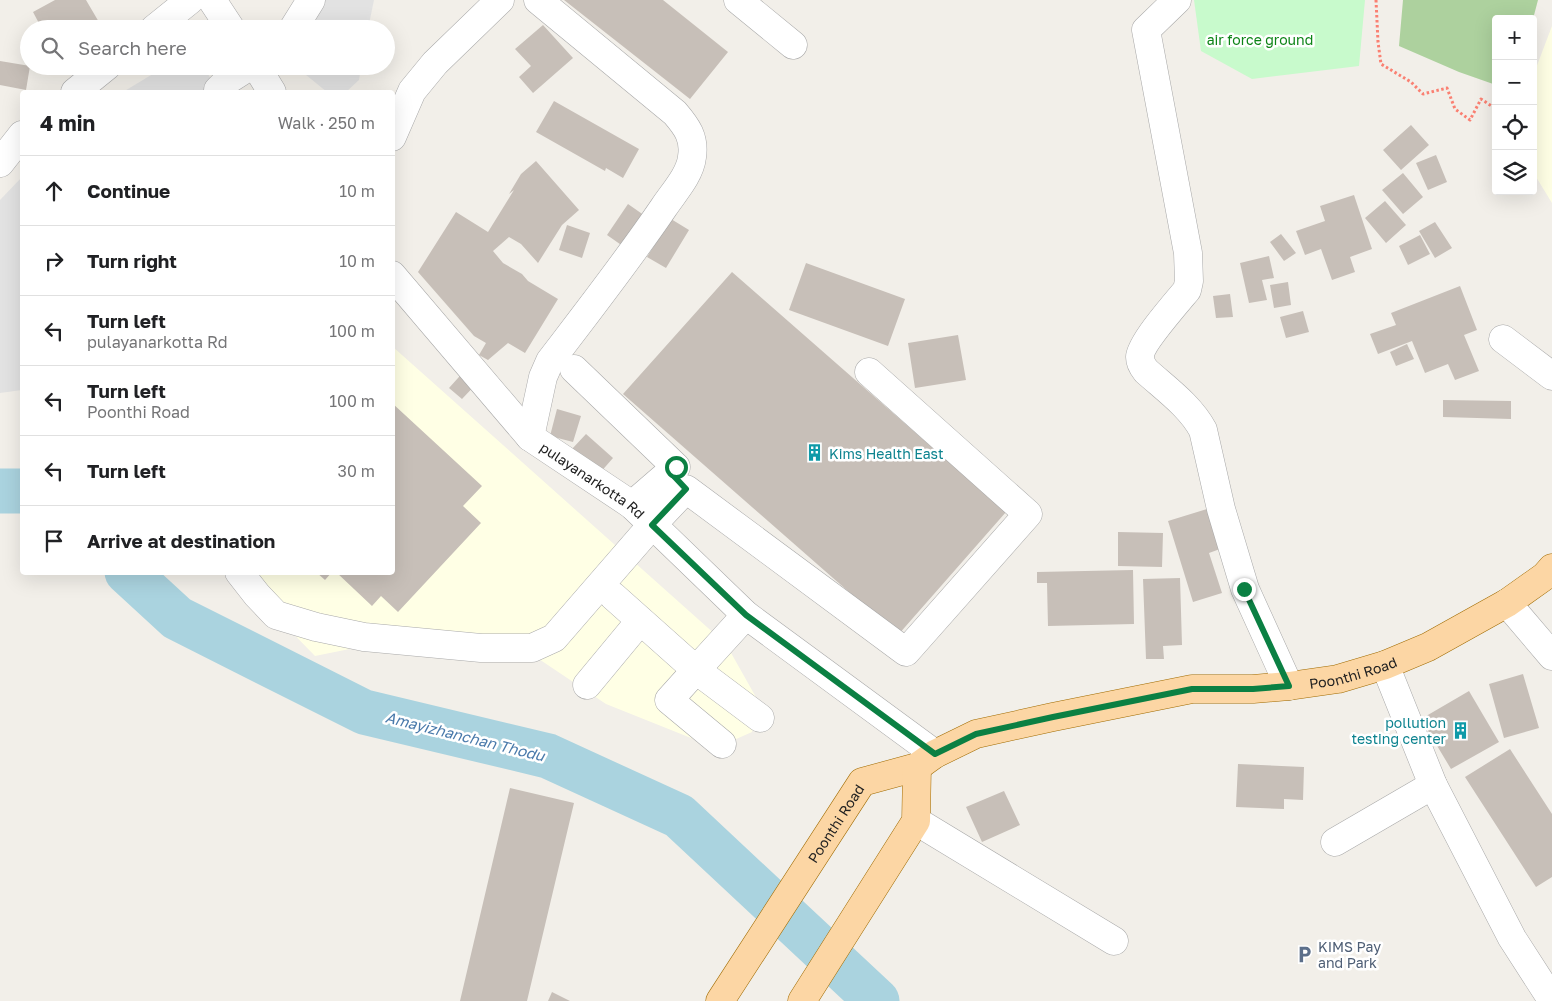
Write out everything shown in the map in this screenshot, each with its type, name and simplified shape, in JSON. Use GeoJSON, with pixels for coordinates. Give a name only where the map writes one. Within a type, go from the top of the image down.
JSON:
{"type":"FeatureCollection","features":[{"type":"Feature","properties":{"kind":"main road","name":"Poonthi Road"},"geometry":{"type":"LineString","coordinates":[[720,1001],[862,782],[926,760],[976,734],[1192,689],[1253,689],[1289,686],[1338,679],[1385,665],[1428,647],[1507,603],[1545,576],[1552,568]]}},
{"type":"Feature","properties":{"kind":"main road"},"geometry":{"type":"LineString","coordinates":[[802,1001],[916,821],[926,760]]}},
{"type":"Feature","properties":{"kind":"street"},"geometry":{"type":"LineString","coordinates":[[165,20],[190,0]]}},
{"type":"Feature","properties":{"kind":"street"},"geometry":{"type":"LineString","coordinates":[[212,0],[225,20]]}},
{"type":"Feature","properties":{"kind":"street"},"geometry":{"type":"LineString","coordinates":[[299,20],[312,0]]}},
{"type":"Feature","properties":{"kind":"street"},"geometry":{"type":"LineString","coordinates":[[395,131],[412,91],[434,63],[500,0]]}},
{"type":"Feature","properties":{"kind":"street"},"geometry":{"type":"LineString","coordinates":[[530,437],[543,377],[550,361],[644,236],[686,174],[692,158],[692,140],[687,127],[675,113],[538,0]]}},
{"type":"Feature","properties":{"kind":"street"},"geometry":{"type":"LineString","coordinates":[[738,0],[794,45]]}},
{"type":"Feature","properties":{"kind":"street"},"geometry":{"type":"LineString","coordinates":[[1177,0],[1146,30],[1188,253],[1189,281],[1187,290],[1145,344],[1140,355],[1141,364],[1188,408],[1197,418],[1203,430],[1221,509],[1244,589],[1289,686]]}},
{"type":"Feature","properties":{"kind":"street"},"geometry":{"type":"LineString","coordinates":[[77,90],[96,75]]}},
{"type":"Feature","properties":{"kind":"street"},"geometry":{"type":"LineString","coordinates":[[218,90],[228,80],[256,75]]}},
{"type":"Feature","properties":{"kind":"street"},"geometry":{"type":"LineString","coordinates":[[0,163],[20,137]]}},
{"type":"Feature","properties":{"kind":"street","name":"pulayanarkotta Rd"},"geometry":{"type":"LineString","coordinates":[[395,278],[530,437],[632,505],[746,615],[926,760]]}},
{"type":"Feature","properties":{"kind":"street"},"geometry":{"type":"LineString","coordinates":[[1503,339],[1552,376]]}},
{"type":"Feature","properties":{"kind":"street"},"geometry":{"type":"LineString","coordinates":[[241,575],[276,615],[316,627],[373,638],[481,648],[532,648],[554,638],[652,525],[678,481],[676,467],[574,369]]}},
{"type":"Feature","properties":{"kind":"street"},"geometry":{"type":"LineString","coordinates":[[678,481],[906,652],[1028,514],[869,372]]}},
{"type":"Feature","properties":{"kind":"street"},"geometry":{"type":"LineString","coordinates":[[632,505],[678,481]]}},
{"type":"Feature","properties":{"kind":"street"},"geometry":{"type":"LineString","coordinates":[[613,596],[696,670],[760,718]]}},
{"type":"Feature","properties":{"kind":"street"},"geometry":{"type":"LineString","coordinates":[[1507,603],[1552,656]]}},
{"type":"Feature","properties":{"kind":"street"},"geometry":{"type":"LineString","coordinates":[[722,744],[669,700],[746,615]]}},
{"type":"Feature","properties":{"kind":"street"},"geometry":{"type":"LineString","coordinates":[[587,685],[640,621]]}},
{"type":"Feature","properties":{"kind":"street"},"geometry":{"type":"LineString","coordinates":[[1385,665],[1432,785],[1512,938],[1544,994]]}},
{"type":"Feature","properties":{"kind":"street"},"geometry":{"type":"LineString","coordinates":[[1335,842],[1432,785]]}},
{"type":"Feature","properties":{"kind":"street"},"geometry":{"type":"LineString","coordinates":[[916,821],[1114,941]]}},
{"type":"Feature","properties":{"kind":"path"},"geometry":{"type":"LineString","coordinates":[[1376,0],[1381,64],[1411,82],[1423,94],[1448,88],[1455,109],[1470,120],[1481,99],[1492,107]]}},
{"type":"Feature","properties":{"kind":"shaded area"},"geometry":{"type":"Polygon","coordinates":[[[323,0],[374,0],[370,20],[311,20],[323,0]]]}},
{"type":"Feature","properties":{"kind":"shaded area"},"geometry":{"type":"Polygon","coordinates":[[[1552,26],[1552,203],[1537,179],[1537,65],[1552,26]]]}},
{"type":"Feature","properties":{"kind":"shaded area"},"geometry":{"type":"Polygon","coordinates":[[[151,75],[209,75],[218,90],[126,90],[151,75]]]}},
{"type":"Feature","properties":{"kind":"shaded area"},"geometry":{"type":"Polygon","coordinates":[[[306,75],[360,75],[359,80],[348,90],[325,90],[306,75]]]}},
{"type":"Feature","properties":{"kind":"shaded area"},"geometry":{"type":"Polygon","coordinates":[[[20,179],[20,390],[0,393],[0,200],[20,179]]]}},
{"type":"Feature","properties":{"kind":"shaded area"},"geometry":{"type":"Polygon","coordinates":[[[395,349],[726,644],[757,699],[752,732],[716,748],[606,704],[509,639],[399,639],[315,656],[236,575],[395,575],[395,349]]]}},
{"type":"Feature","properties":{"kind":"green space","name":"air force ground"},"geometry":{"type":"Polygon","coordinates":[[[1194,0],[1365,0],[1359,66],[1252,79],[1201,51],[1194,0]]]}},
{"type":"Feature","properties":{"kind":"green space"},"geometry":{"type":"Polygon","coordinates":[[[1403,0],[1538,0],[1534,15],[1492,15],[1492,84],[1459,72],[1399,46],[1403,0]]]}},
{"type":"Feature","properties":{"kind":"building"},"geometry":{"type":"Polygon","coordinates":[[[55,0],[86,0],[98,20],[37,20],[33,12],[55,0]]]}},
{"type":"Feature","properties":{"kind":"building"},"geometry":{"type":"Polygon","coordinates":[[[564,0],[663,0],[728,52],[690,99],[564,0]]]}},
{"type":"Feature","properties":{"kind":"building"},"geometry":{"type":"Polygon","coordinates":[[[543,25],[573,58],[533,93],[519,77],[531,66],[515,49],[543,25]]]}},
{"type":"Feature","properties":{"kind":"building"},"geometry":{"type":"Polygon","coordinates":[[[0,61],[20,64],[20,75],[28,75],[26,90],[0,85],[0,61]]]}},
{"type":"Feature","properties":{"kind":"building"},"geometry":{"type":"Polygon","coordinates":[[[554,101],[639,149],[623,178],[606,168],[605,171],[536,132],[554,101]]]}},
{"type":"Feature","properties":{"kind":"building"},"geometry":{"type":"Polygon","coordinates":[[[1411,125],[1429,145],[1401,170],[1383,150],[1411,125]]]}},
{"type":"Feature","properties":{"kind":"building"},"geometry":{"type":"Polygon","coordinates":[[[1436,155],[1447,182],[1428,190],[1416,163],[1436,155]]]}},
{"type":"Feature","properties":{"kind":"building"},"geometry":{"type":"Polygon","coordinates":[[[536,161],[579,210],[562,225],[538,263],[521,244],[509,237],[493,251],[503,263],[558,299],[525,353],[508,343],[488,360],[479,355],[486,343],[474,336],[418,272],[456,212],[488,232],[514,190],[509,194],[521,174],[536,161]]]}},
{"type":"Feature","properties":{"kind":"building"},"geometry":{"type":"Polygon","coordinates":[[[1403,173],[1423,197],[1403,214],[1382,190],[1403,173]]]}},
{"type":"Feature","properties":{"kind":"building"},"geometry":{"type":"Polygon","coordinates":[[[1354,195],[1372,249],[1350,257],[1355,272],[1332,280],[1321,249],[1305,255],[1296,231],[1325,221],[1320,206],[1354,195]]]}},
{"type":"Feature","properties":{"kind":"building"},"geometry":{"type":"Polygon","coordinates":[[[1385,201],[1406,225],[1386,243],[1365,218],[1385,201]]]}},
{"type":"Feature","properties":{"kind":"building"},"geometry":{"type":"Polygon","coordinates":[[[628,204],[648,218],[627,249],[607,235],[628,204]]]}},
{"type":"Feature","properties":{"kind":"building"},"geometry":{"type":"Polygon","coordinates":[[[671,219],[689,230],[666,268],[647,257],[671,219]]]}},
{"type":"Feature","properties":{"kind":"building"},"geometry":{"type":"Polygon","coordinates":[[[1435,222],[1452,248],[1435,258],[1419,231],[1435,222]]]}},
{"type":"Feature","properties":{"kind":"building"},"geometry":{"type":"Polygon","coordinates":[[[567,225],[590,233],[582,258],[559,250],[567,225]]]}},
{"type":"Feature","properties":{"kind":"building"},"geometry":{"type":"Polygon","coordinates":[[[1281,234],[1296,253],[1284,261],[1270,242],[1281,234]]]}},
{"type":"Feature","properties":{"kind":"building"},"geometry":{"type":"Polygon","coordinates":[[[1420,235],[1430,254],[1408,265],[1399,246],[1420,235]]]}},
{"type":"Feature","properties":{"kind":"building"},"geometry":{"type":"Polygon","coordinates":[[[1269,256],[1274,278],[1262,280],[1267,300],[1249,303],[1240,263],[1269,256]]]}},
{"type":"Feature","properties":{"kind":"building"},"geometry":{"type":"Polygon","coordinates":[[[806,263],[905,299],[888,346],[789,310],[806,263]]]}},
{"type":"Feature","properties":{"kind":"building","name":"Kims Health East"},"geometry":{"type":"Polygon","coordinates":[[[732,272],[1006,512],[898,635],[623,394],[732,272]]]}},
{"type":"Feature","properties":{"kind":"building"},"geometry":{"type":"Polygon","coordinates":[[[1288,282],[1291,305],[1274,308],[1270,285],[1288,282]]]}},
{"type":"Feature","properties":{"kind":"building"},"geometry":{"type":"Polygon","coordinates":[[[1460,286],[1477,330],[1464,335],[1479,371],[1455,380],[1448,364],[1425,373],[1412,341],[1378,354],[1370,334],[1396,325],[1391,313],[1460,286]]]}},
{"type":"Feature","properties":{"kind":"building"},"geometry":{"type":"Polygon","coordinates":[[[1230,294],[1233,317],[1216,318],[1213,296],[1230,294]]]}},
{"type":"Feature","properties":{"kind":"building"},"geometry":{"type":"Polygon","coordinates":[[[1303,311],[1309,332],[1286,338],[1280,317],[1303,311]]]}},
{"type":"Feature","properties":{"kind":"building"},"geometry":{"type":"Polygon","coordinates":[[[958,335],[966,380],[915,388],[908,343],[958,335]]]}},
{"type":"Feature","properties":{"kind":"building"},"geometry":{"type":"Polygon","coordinates":[[[1407,344],[1414,359],[1396,366],[1390,352],[1407,344]]]}},
{"type":"Feature","properties":{"kind":"building"},"geometry":{"type":"Polygon","coordinates":[[[467,368],[480,380],[462,399],[449,388],[467,368]]]}},
{"type":"Feature","properties":{"kind":"building"},"geometry":{"type":"Polygon","coordinates":[[[1443,400],[1511,401],[1511,419],[1443,417],[1443,400]]]}},
{"type":"Feature","properties":{"kind":"building"},"geometry":{"type":"Polygon","coordinates":[[[395,406],[482,486],[463,506],[481,523],[398,612],[381,596],[372,606],[339,575],[395,575],[395,406]]]}},
{"type":"Feature","properties":{"kind":"building"},"geometry":{"type":"Polygon","coordinates":[[[557,409],[581,416],[573,442],[550,436],[557,409]]]}},
{"type":"Feature","properties":{"kind":"building"},"geometry":{"type":"Polygon","coordinates":[[[586,434],[613,458],[599,474],[572,449],[586,434]]]}},
{"type":"Feature","properties":{"kind":"building"},"geometry":{"type":"Polygon","coordinates":[[[1207,509],[1220,549],[1209,553],[1222,593],[1193,602],[1168,521],[1207,509]]]}},
{"type":"Feature","properties":{"kind":"building"},"geometry":{"type":"Polygon","coordinates":[[[1118,532],[1163,533],[1162,567],[1118,566],[1118,532]]]}},
{"type":"Feature","properties":{"kind":"building"},"geometry":{"type":"Polygon","coordinates":[[[1133,570],[1134,624],[1048,626],[1047,583],[1037,583],[1037,572],[1133,570]]]}},
{"type":"Feature","properties":{"kind":"building"},"geometry":{"type":"Polygon","coordinates":[[[319,575],[329,575],[325,580],[319,575]]]}},
{"type":"Feature","properties":{"kind":"building"},"geometry":{"type":"Polygon","coordinates":[[[1180,578],[1182,645],[1163,646],[1164,659],[1146,659],[1143,579],[1180,578]]]}},
{"type":"Feature","properties":{"kind":"building"},"geometry":{"type":"Polygon","coordinates":[[[1523,674],[1539,728],[1504,738],[1489,684],[1523,674]]]}},
{"type":"Feature","properties":{"kind":"building","name":"pollution testing center"},"geometry":{"type":"Polygon","coordinates":[[[1469,691],[1499,742],[1451,769],[1421,719],[1469,691]]]}},
{"type":"Feature","properties":{"kind":"building"},"geometry":{"type":"Polygon","coordinates":[[[1510,749],[1552,814],[1552,877],[1536,887],[1465,777],[1510,749]]]}},
{"type":"Feature","properties":{"kind":"building"},"geometry":{"type":"Polygon","coordinates":[[[1238,764],[1304,767],[1303,800],[1284,799],[1284,809],[1236,807],[1238,764]]]}},
{"type":"Feature","properties":{"kind":"building"},"geometry":{"type":"Polygon","coordinates":[[[510,788],[574,803],[527,1001],[460,1001],[510,788]]]}},
{"type":"Feature","properties":{"kind":"building"},"geometry":{"type":"Polygon","coordinates":[[[1004,791],[1020,825],[982,842],[966,807],[1004,791]]]}},
{"type":"Feature","properties":{"kind":"building"},"geometry":{"type":"Polygon","coordinates":[[[552,992],[570,1001],[548,1001],[552,992]]]}},
{"type":"Feature","properties":{"kind":"waterway","name":"Amayizhanchan Thodu"},"geometry":{"type":"LineString","coordinates":[[0,491],[20,491]]}},
{"type":"Feature","properties":{"kind":"waterway","name":"Amayizhanchan Thodu"},"geometry":{"type":"LineString","coordinates":[[130,575],[177,618],[364,712],[548,756],[679,816],[877,1001]]}},
{"type":"Feature","properties":{"kind":"place","name":"Kims Health East"},"geometry":{"type":"Point","coordinates":[815,453]}},
{"type":"Feature","properties":{"kind":"place","name":"pollution testing center"},"geometry":{"type":"Point","coordinates":[1460,730]}},
{"type":"Feature","properties":{"kind":"place","name":"KIMS Pay and Park"},"geometry":{"type":"Point","coordinates":[1304,954]}},
{"type":"Feature","properties":{"kind":"route"},"geometry":{"type":"LineString","coordinates":[[676,467],[671,473],[686,489],[652,525],[746,615],[935,754],[976,734],[1192,689],[1253,689],[1289,686],[1244,589]]}}]}
